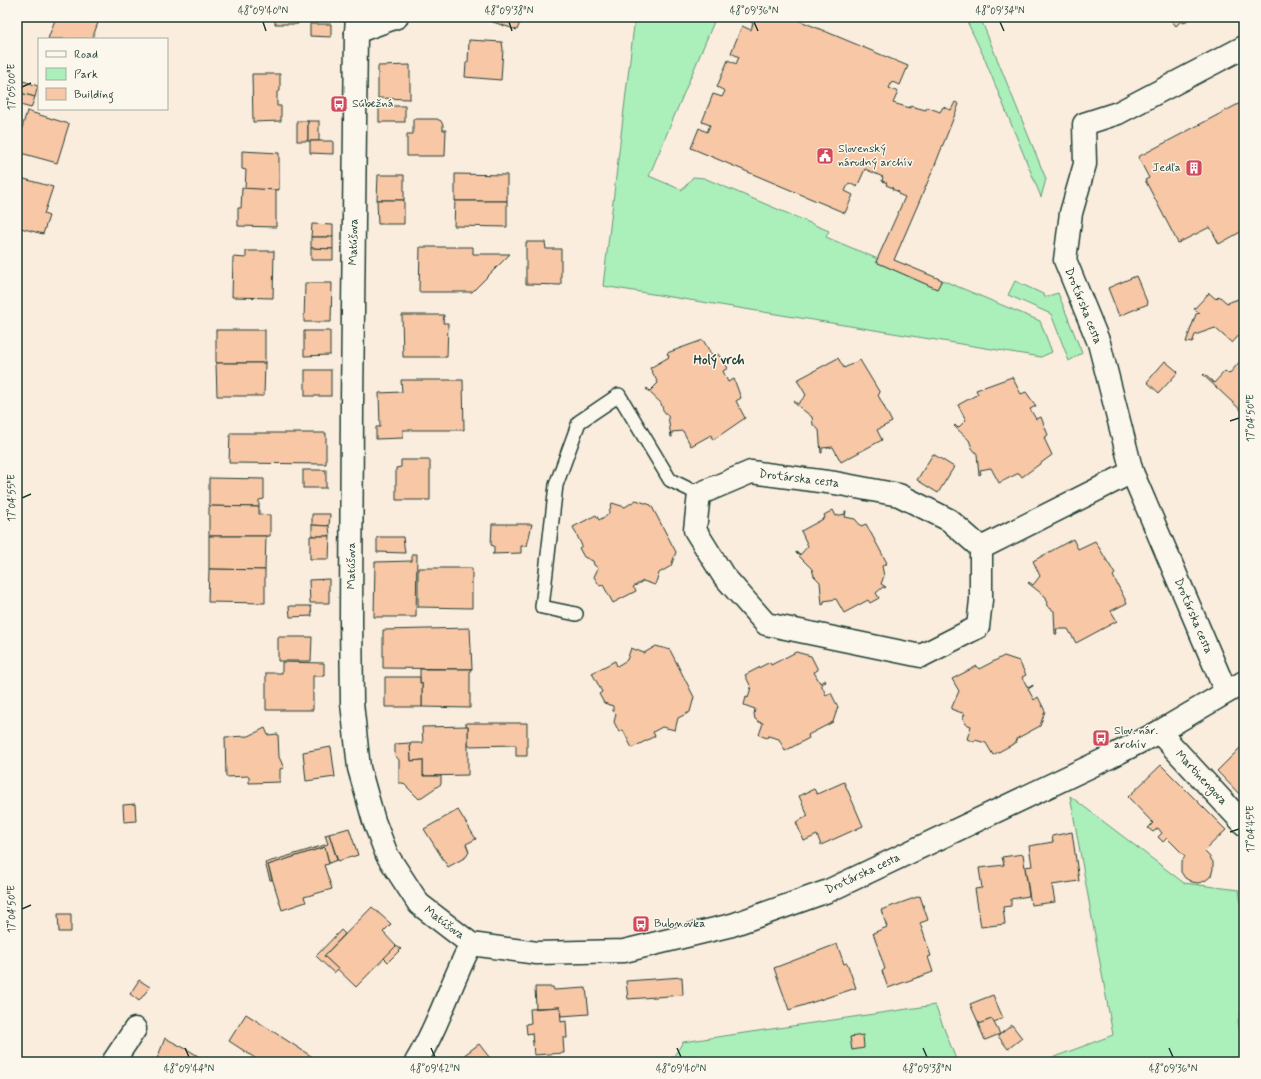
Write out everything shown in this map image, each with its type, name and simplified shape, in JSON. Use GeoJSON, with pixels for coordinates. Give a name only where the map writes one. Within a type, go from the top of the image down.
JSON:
{"type":"FeatureCollection","features":[{"type":"Feature","properties":{"kind":"street"},"geometry":{"type":"LineString","coordinates":[[357,25],[397,17]]}},
{"type":"Feature","properties":{"kind":"street","name":"Matúšova"},"geometry":{"type":"LineString","coordinates":[[357,25],[352,404],[351,627],[352,703],[359,768],[374,821],[387,855],[419,904],[471,944],[461,962],[425,1048],[416,1062]]}},
{"type":"Feature","properties":{"kind":"street","name":"Drotárska cesta"},"geometry":{"type":"LineString","coordinates":[[471,944],[537,952],[624,951],[732,925],[828,891],[1103,761],[1159,732],[1235,687],[1132,472],[1099,343],[1065,260],[1071,213],[1085,164],[1084,124],[1118,113],[1244,46]]}},
{"type":"Feature","properties":{"kind":"street","name":"Drotárska cesta"},"geometry":{"type":"LineString","coordinates":[[699,494],[751,472],[835,483],[899,495],[949,520],[980,548]]}},
{"type":"Feature","properties":{"kind":"street"},"geometry":{"type":"LineString","coordinates":[[699,494],[695,530],[724,575],[766,624],[921,656],[978,627],[981,600],[980,548],[1132,472]]}},
{"type":"Feature","properties":{"kind":"street","name":"Martinengova"},"geometry":{"type":"LineString","coordinates":[[1159,732],[1244,824]]}},
{"type":"Feature","properties":{"kind":"street"},"geometry":{"type":"LineString","coordinates":[[113,1062],[135,1029]]}},
{"type":"Feature","properties":{"kind":"lane"},"geometry":{"type":"LineString","coordinates":[[576,614],[542,606],[556,485],[579,422],[619,395],[670,480],[699,494]]}},
{"type":"Feature","properties":{"kind":"green space"},"geometry":{"type":"Polygon","coordinates":[[[635,17],[716,17],[649,176],[682,190],[693,177],[704,178],[829,231],[826,237],[878,259],[876,262],[937,289],[942,280],[1040,321],[1052,352],[1041,357],[603,286],[635,17]]]}},
{"type":"Feature","properties":{"kind":"green space"},"geometry":{"type":"Polygon","coordinates":[[[965,17],[980,17],[1046,179],[1041,197],[983,55],[965,17]]]}},
{"type":"Feature","properties":{"kind":"green space"},"geometry":{"type":"Polygon","coordinates":[[[1015,281],[1043,294],[1045,297],[1058,293],[1082,353],[1069,361],[1051,314],[1008,295],[1015,281]]]}},
{"type":"Feature","properties":{"kind":"green space"},"geometry":{"type":"Polygon","coordinates":[[[1070,796],[1184,883],[1239,890],[1244,924],[1244,1002],[1238,1021],[1244,1062],[1041,1062],[1113,1035],[1070,796]]]}},
{"type":"Feature","properties":{"kind":"green space"},"geometry":{"type":"Polygon","coordinates":[[[935,1005],[957,1062],[670,1062],[683,1042],[935,1005]]]}},
{"type":"Feature","properties":{"kind":"building"},"geometry":{"type":"Polygon","coordinates":[[[56,17],[92,17],[99,20],[92,38],[48,38],[56,17]]]}},
{"type":"Feature","properties":{"kind":"building"},"geometry":{"type":"Polygon","coordinates":[[[275,17],[315,17],[315,19],[298,19],[298,24],[275,24],[275,17]]]}},
{"type":"Feature","properties":{"kind":"building"},"geometry":{"type":"Polygon","coordinates":[[[478,17],[522,17],[517,30],[478,17]]]}},
{"type":"Feature","properties":{"kind":"building","name":"Slovenský národný archív"},"geometry":{"type":"Polygon","coordinates":[[[746,17],[791,17],[908,66],[900,85],[892,82],[889,88],[898,92],[893,103],[910,108],[910,106],[926,110],[927,107],[940,112],[943,107],[951,110],[955,102],[959,104],[935,165],[894,260],[942,280],[937,289],[876,262],[905,197],[898,194],[899,192],[892,189],[893,188],[886,185],[887,183],[882,181],[883,177],[865,169],[857,187],[849,183],[845,191],[853,195],[845,213],[691,148],[699,128],[707,132],[710,125],[702,122],[713,94],[722,97],[725,91],[717,87],[728,60],[736,64],[739,57],[731,53],[742,26],[751,30],[753,23],[745,19],[746,17]]]}},
{"type":"Feature","properties":{"kind":"building"},"geometry":{"type":"Polygon","coordinates":[[[1168,17],[1191,17],[1184,23],[1181,21],[1176,26],[1168,17]]]}},
{"type":"Feature","properties":{"kind":"building"},"geometry":{"type":"Polygon","coordinates":[[[310,24],[331,24],[331,37],[310,36],[310,24]]]}},
{"type":"Feature","properties":{"kind":"building"},"geometry":{"type":"Polygon","coordinates":[[[469,40],[502,42],[501,80],[465,77],[466,63],[468,62],[469,40]]]}},
{"type":"Feature","properties":{"kind":"building"},"geometry":{"type":"Polygon","coordinates":[[[410,65],[410,99],[378,98],[378,66],[410,65]]]}},
{"type":"Feature","properties":{"kind":"building"},"geometry":{"type":"Polygon","coordinates":[[[252,74],[280,74],[280,91],[277,92],[277,106],[281,106],[281,121],[253,122],[252,74]]]}},
{"type":"Feature","properties":{"kind":"building"},"geometry":{"type":"Polygon","coordinates":[[[17,79],[38,86],[35,97],[17,92],[17,79]]]}},
{"type":"Feature","properties":{"kind":"building"},"geometry":{"type":"Polygon","coordinates":[[[17,92],[35,97],[31,108],[17,104],[17,92]]]}},
{"type":"Feature","properties":{"kind":"building","name":"Jedľa"},"geometry":{"type":"Polygon","coordinates":[[[1244,101],[1244,230],[1219,244],[1210,227],[1178,243],[1145,180],[1149,178],[1138,157],[1244,101]]]}},
{"type":"Feature","properties":{"kind":"building"},"geometry":{"type":"Polygon","coordinates":[[[379,106],[405,106],[405,122],[379,122],[379,106]]]}},
{"type":"Feature","properties":{"kind":"building"},"geometry":{"type":"Polygon","coordinates":[[[27,111],[69,124],[57,163],[17,152],[17,145],[27,111]]]}},
{"type":"Feature","properties":{"kind":"building"},"geometry":{"type":"Polygon","coordinates":[[[413,119],[437,119],[441,121],[443,130],[446,130],[445,156],[407,156],[407,134],[413,134],[413,119]]]}},
{"type":"Feature","properties":{"kind":"building"},"geometry":{"type":"Polygon","coordinates":[[[297,121],[308,121],[308,141],[297,141],[297,121]]]}},
{"type":"Feature","properties":{"kind":"building"},"geometry":{"type":"Polygon","coordinates":[[[308,121],[319,121],[319,141],[308,141],[308,121]]]}},
{"type":"Feature","properties":{"kind":"building"},"geometry":{"type":"Polygon","coordinates":[[[310,141],[333,141],[333,154],[310,153],[310,141]]]}},
{"type":"Feature","properties":{"kind":"building"},"geometry":{"type":"Polygon","coordinates":[[[242,151],[279,153],[279,190],[245,189],[246,170],[242,169],[242,151]]]}},
{"type":"Feature","properties":{"kind":"building"},"geometry":{"type":"Polygon","coordinates":[[[455,174],[507,175],[507,201],[455,201],[455,174]]]}},
{"type":"Feature","properties":{"kind":"building"},"geometry":{"type":"Polygon","coordinates":[[[378,175],[404,175],[404,200],[377,200],[378,175]]]}},
{"type":"Feature","properties":{"kind":"building"},"geometry":{"type":"Polygon","coordinates":[[[17,177],[53,187],[44,214],[49,216],[43,234],[17,227],[19,215],[17,214],[17,177]]]}},
{"type":"Feature","properties":{"kind":"building"},"geometry":{"type":"Polygon","coordinates":[[[242,188],[276,190],[276,227],[238,226],[238,208],[241,208],[242,188]]]}},
{"type":"Feature","properties":{"kind":"building"},"geometry":{"type":"Polygon","coordinates":[[[377,200],[404,200],[404,224],[378,224],[377,200]]]}},
{"type":"Feature","properties":{"kind":"building"},"geometry":{"type":"Polygon","coordinates":[[[455,201],[507,201],[507,227],[454,226],[455,201]]]}},
{"type":"Feature","properties":{"kind":"building"},"geometry":{"type":"Polygon","coordinates":[[[312,224],[333,225],[333,237],[311,237],[312,224]]]}},
{"type":"Feature","properties":{"kind":"building"},"geometry":{"type":"Polygon","coordinates":[[[311,237],[333,237],[333,249],[311,248],[311,237]]]}},
{"type":"Feature","properties":{"kind":"building"},"geometry":{"type":"Polygon","coordinates":[[[526,242],[545,242],[546,249],[561,249],[561,285],[526,284],[526,242]]]}},
{"type":"Feature","properties":{"kind":"building"},"geometry":{"type":"Polygon","coordinates":[[[420,247],[473,247],[473,254],[510,254],[472,292],[419,292],[420,247]]]}},
{"type":"Feature","properties":{"kind":"building"},"geometry":{"type":"Polygon","coordinates":[[[311,248],[333,249],[333,260],[311,260],[311,248]]]}},
{"type":"Feature","properties":{"kind":"building"},"geometry":{"type":"Polygon","coordinates":[[[246,251],[274,251],[273,298],[232,297],[233,257],[246,258],[246,251]]]}},
{"type":"Feature","properties":{"kind":"building"},"geometry":{"type":"Polygon","coordinates":[[[1136,276],[1148,304],[1119,316],[1108,288],[1136,276]]]}},
{"type":"Feature","properties":{"kind":"building"},"geometry":{"type":"Polygon","coordinates":[[[305,283],[332,283],[331,322],[304,322],[305,283]]]}},
{"type":"Feature","properties":{"kind":"building"},"geometry":{"type":"Polygon","coordinates":[[[1209,293],[1216,299],[1219,296],[1227,303],[1244,297],[1244,330],[1232,343],[1215,328],[1195,335],[1192,343],[1186,342],[1196,314],[1200,313],[1194,309],[1209,293]]]}},
{"type":"Feature","properties":{"kind":"building"},"geometry":{"type":"Polygon","coordinates":[[[402,315],[444,315],[443,323],[448,323],[447,357],[403,357],[402,315]]]}},
{"type":"Feature","properties":{"kind":"building"},"geometry":{"type":"Polygon","coordinates":[[[216,330],[265,330],[265,363],[216,363],[216,330]]]}},
{"type":"Feature","properties":{"kind":"building"},"geometry":{"type":"Polygon","coordinates":[[[304,331],[330,331],[330,355],[304,356],[304,331]]]}},
{"type":"Feature","properties":{"kind":"building"},"geometry":{"type":"Polygon","coordinates":[[[703,340],[713,357],[718,354],[728,368],[723,371],[728,382],[734,379],[741,398],[736,401],[745,418],[713,440],[711,435],[691,446],[683,431],[672,432],[671,437],[668,416],[663,410],[661,403],[646,389],[647,388],[650,391],[658,383],[650,368],[669,357],[667,353],[703,340]]]}},
{"type":"Feature","properties":{"kind":"building"},"geometry":{"type":"Polygon","coordinates":[[[838,358],[844,368],[860,360],[880,393],[878,395],[892,422],[877,430],[882,440],[841,462],[833,447],[822,448],[821,453],[819,430],[813,425],[812,417],[793,402],[794,401],[798,404],[806,395],[797,380],[838,358]]]}},
{"type":"Feature","properties":{"kind":"building"},"geometry":{"type":"Polygon","coordinates":[[[1242,359],[1244,361],[1244,413],[1203,375],[1204,374],[1214,383],[1225,371],[1229,374],[1242,359]]]}},
{"type":"Feature","properties":{"kind":"building"},"geometry":{"type":"Polygon","coordinates":[[[1165,361],[1178,372],[1159,393],[1147,382],[1165,361]]]}},
{"type":"Feature","properties":{"kind":"building"},"geometry":{"type":"Polygon","coordinates":[[[216,363],[265,363],[264,396],[217,396],[216,363]]]}},
{"type":"Feature","properties":{"kind":"building"},"geometry":{"type":"Polygon","coordinates":[[[305,370],[331,370],[331,396],[305,396],[305,370]]]}},
{"type":"Feature","properties":{"kind":"building"},"geometry":{"type":"Polygon","coordinates":[[[1012,377],[1021,394],[1026,392],[1036,406],[1030,409],[1036,419],[1041,417],[1048,435],[1044,438],[1052,455],[1022,477],[1019,473],[999,483],[991,468],[980,470],[981,474],[979,475],[977,454],[972,448],[969,440],[954,426],[955,425],[958,428],[966,420],[958,405],[978,394],[976,390],[1012,377]]]}},
{"type":"Feature","properties":{"kind":"building"},"geometry":{"type":"Polygon","coordinates":[[[401,380],[463,380],[464,430],[403,430],[403,438],[376,439],[376,427],[380,427],[379,393],[402,392],[401,380]]]}},
{"type":"Feature","properties":{"kind":"building"},"geometry":{"type":"Polygon","coordinates":[[[17,406],[22,407],[17,428],[17,406]]]}},
{"type":"Feature","properties":{"kind":"building"},"geometry":{"type":"Polygon","coordinates":[[[230,433],[326,433],[326,464],[229,463],[230,433]]]}},
{"type":"Feature","properties":{"kind":"building"},"geometry":{"type":"Polygon","coordinates":[[[933,454],[954,467],[938,493],[917,480],[933,454]]]}},
{"type":"Feature","properties":{"kind":"building"},"geometry":{"type":"Polygon","coordinates":[[[401,460],[430,460],[430,500],[396,500],[396,468],[401,467],[401,460]]]}},
{"type":"Feature","properties":{"kind":"building"},"geometry":{"type":"Polygon","coordinates":[[[303,470],[326,470],[326,488],[303,488],[303,470]]]}},
{"type":"Feature","properties":{"kind":"building"},"geometry":{"type":"Polygon","coordinates":[[[209,478],[264,479],[264,499],[259,500],[259,507],[209,506],[209,478]]]}},
{"type":"Feature","properties":{"kind":"building"},"geometry":{"type":"Polygon","coordinates":[[[636,500],[651,505],[676,552],[671,566],[659,573],[655,585],[643,581],[633,587],[636,591],[613,603],[603,585],[600,586],[594,577],[598,568],[594,565],[593,561],[584,557],[579,548],[582,546],[573,527],[596,515],[599,520],[608,515],[612,503],[625,507],[636,500]]]}},
{"type":"Feature","properties":{"kind":"building"},"geometry":{"type":"Polygon","coordinates":[[[209,506],[259,507],[259,514],[270,515],[270,536],[209,536],[209,506]]]}},
{"type":"Feature","properties":{"kind":"building"},"geometry":{"type":"Polygon","coordinates":[[[833,510],[836,516],[845,514],[846,511],[845,517],[855,519],[861,526],[866,524],[887,563],[882,566],[884,576],[881,584],[886,587],[883,587],[876,593],[879,598],[870,603],[868,600],[844,613],[836,599],[824,601],[824,604],[822,605],[820,582],[814,576],[812,569],[796,553],[800,555],[808,546],[801,531],[825,518],[824,515],[833,510]]]}},
{"type":"Feature","properties":{"kind":"building"},"geometry":{"type":"Polygon","coordinates":[[[312,514],[330,514],[329,526],[312,525],[312,514]]]}},
{"type":"Feature","properties":{"kind":"building"},"geometry":{"type":"Polygon","coordinates":[[[492,524],[532,524],[527,546],[521,546],[521,553],[492,554],[494,553],[494,546],[491,545],[492,524]]]}},
{"type":"Feature","properties":{"kind":"building"},"geometry":{"type":"Polygon","coordinates":[[[312,525],[329,526],[330,536],[312,536],[312,525]]]}},
{"type":"Feature","properties":{"kind":"building"},"geometry":{"type":"Polygon","coordinates":[[[209,536],[266,536],[265,570],[209,569],[209,536]]]}},
{"type":"Feature","properties":{"kind":"building"},"geometry":{"type":"Polygon","coordinates":[[[310,536],[330,536],[329,559],[310,559],[310,536]]]}},
{"type":"Feature","properties":{"kind":"building"},"geometry":{"type":"Polygon","coordinates":[[[377,537],[403,537],[405,553],[377,552],[377,537]]]}},
{"type":"Feature","properties":{"kind":"building"},"geometry":{"type":"Polygon","coordinates":[[[1073,539],[1078,549],[1095,541],[1115,574],[1113,576],[1127,603],[1111,611],[1117,621],[1076,643],[1068,629],[1056,629],[1057,634],[1055,634],[1054,611],[1047,606],[1046,597],[1028,583],[1029,582],[1033,585],[1040,576],[1033,561],[1073,539]]]}},
{"type":"Feature","properties":{"kind":"building"},"geometry":{"type":"Polygon","coordinates":[[[412,554],[417,554],[416,617],[374,617],[375,562],[412,561],[412,554]]]}},
{"type":"Feature","properties":{"kind":"building"},"geometry":{"type":"Polygon","coordinates":[[[418,568],[472,568],[472,608],[418,607],[418,568]]]}},
{"type":"Feature","properties":{"kind":"building"},"geometry":{"type":"Polygon","coordinates":[[[209,569],[265,570],[265,603],[208,602],[209,569]]]}},
{"type":"Feature","properties":{"kind":"building"},"geometry":{"type":"Polygon","coordinates":[[[329,579],[329,603],[310,603],[309,580],[329,579]]]}},
{"type":"Feature","properties":{"kind":"building"},"geometry":{"type":"Polygon","coordinates":[[[289,606],[311,606],[312,616],[290,617],[289,606]]]}},
{"type":"Feature","properties":{"kind":"building"},"geometry":{"type":"Polygon","coordinates":[[[470,628],[472,669],[383,668],[383,630],[470,628]]]}},
{"type":"Feature","properties":{"kind":"building"},"geometry":{"type":"Polygon","coordinates":[[[278,637],[312,637],[311,661],[278,661],[278,637]]]}},
{"type":"Feature","properties":{"kind":"building"},"geometry":{"type":"Polygon","coordinates":[[[656,646],[670,650],[694,697],[690,712],[678,718],[675,730],[662,727],[653,732],[655,736],[632,748],[623,730],[619,732],[614,722],[616,714],[613,711],[613,706],[604,703],[599,694],[602,692],[592,673],[615,661],[617,666],[627,660],[631,648],[644,653],[656,646]]]}},
{"type":"Feature","properties":{"kind":"building"},"geometry":{"type":"Polygon","coordinates":[[[796,652],[811,656],[818,670],[814,672],[820,683],[825,680],[826,682],[821,684],[826,695],[831,693],[838,707],[833,722],[808,735],[809,738],[785,751],[779,739],[768,736],[767,738],[759,735],[763,723],[755,719],[755,709],[744,705],[751,687],[745,675],[770,662],[771,665],[796,652]]]}},
{"type":"Feature","properties":{"kind":"building"},"geometry":{"type":"Polygon","coordinates":[[[1004,656],[1019,661],[1026,675],[1022,677],[1028,688],[1033,685],[1028,689],[1034,700],[1038,697],[1045,711],[1040,726],[1016,739],[1017,742],[993,755],[986,743],[975,740],[974,742],[967,739],[971,726],[966,724],[964,721],[963,717],[965,714],[951,709],[959,691],[952,679],[977,666],[979,669],[1004,656]]]}},
{"type":"Feature","properties":{"kind":"building"},"geometry":{"type":"Polygon","coordinates":[[[282,662],[324,663],[324,676],[313,676],[313,710],[266,710],[266,673],[282,673],[282,662]]]}},
{"type":"Feature","properties":{"kind":"building"},"geometry":{"type":"Polygon","coordinates":[[[420,669],[472,669],[470,670],[470,708],[422,707],[422,683],[420,683],[420,669]]]}},
{"type":"Feature","properties":{"kind":"building"},"geometry":{"type":"Polygon","coordinates":[[[385,677],[420,677],[420,683],[422,683],[422,707],[385,707],[385,677]]]}},
{"type":"Feature","properties":{"kind":"building"},"geometry":{"type":"Polygon","coordinates":[[[466,723],[527,723],[527,756],[516,756],[516,745],[468,746],[468,726],[466,726],[466,723]]]}},
{"type":"Feature","properties":{"kind":"building"},"geometry":{"type":"Polygon","coordinates":[[[468,726],[468,775],[423,776],[423,760],[411,761],[410,743],[423,743],[422,727],[468,726]]]}},
{"type":"Feature","properties":{"kind":"building"},"geometry":{"type":"Polygon","coordinates":[[[265,728],[268,735],[278,734],[279,757],[284,768],[280,769],[280,782],[249,783],[249,776],[226,777],[225,737],[249,736],[265,728]]]}},
{"type":"Feature","properties":{"kind":"building"},"geometry":{"type":"Polygon","coordinates":[[[410,743],[411,761],[423,760],[423,776],[441,776],[441,784],[419,799],[403,783],[399,783],[399,760],[394,754],[395,744],[410,743]]]}},
{"type":"Feature","properties":{"kind":"building"},"geometry":{"type":"Polygon","coordinates":[[[1244,744],[1244,799],[1217,771],[1244,744]]]}},
{"type":"Feature","properties":{"kind":"building"},"geometry":{"type":"Polygon","coordinates":[[[331,747],[335,777],[306,781],[303,752],[331,747]]]}},
{"type":"Feature","properties":{"kind":"building"},"geometry":{"type":"Polygon","coordinates":[[[1161,765],[1226,830],[1204,851],[1213,862],[1211,876],[1205,881],[1198,883],[1192,882],[1185,878],[1181,872],[1181,863],[1185,856],[1167,838],[1163,842],[1158,837],[1162,833],[1158,828],[1153,832],[1148,828],[1153,823],[1128,797],[1161,765]]]}},
{"type":"Feature","properties":{"kind":"building"},"geometry":{"type":"Polygon","coordinates":[[[844,782],[863,826],[821,845],[817,835],[804,841],[796,822],[808,816],[799,796],[814,789],[817,794],[844,782]]]}},
{"type":"Feature","properties":{"kind":"building"},"geometry":{"type":"Polygon","coordinates":[[[135,804],[136,821],[124,822],[123,805],[135,804]]]}},
{"type":"Feature","properties":{"kind":"building"},"geometry":{"type":"Polygon","coordinates":[[[458,810],[476,839],[466,844],[469,852],[466,857],[448,867],[424,829],[458,810]]]}},
{"type":"Feature","properties":{"kind":"building"},"geometry":{"type":"Polygon","coordinates":[[[349,828],[358,855],[338,861],[329,834],[349,828]]]}},
{"type":"Feature","properties":{"kind":"building"},"geometry":{"type":"Polygon","coordinates":[[[1072,832],[1079,881],[1052,885],[1055,902],[1031,905],[1025,867],[1032,866],[1029,846],[1053,842],[1052,836],[1072,832]]]}},
{"type":"Feature","properties":{"kind":"building"},"geometry":{"type":"Polygon","coordinates":[[[329,834],[337,860],[329,863],[325,847],[268,865],[272,880],[270,880],[265,863],[328,844],[325,835],[329,834]]]}},
{"type":"Feature","properties":{"kind":"building"},"geometry":{"type":"Polygon","coordinates":[[[325,847],[329,864],[324,865],[332,889],[304,897],[306,902],[282,910],[268,865],[325,847]]]}},
{"type":"Feature","properties":{"kind":"building"},"geometry":{"type":"Polygon","coordinates":[[[1023,854],[1029,896],[1011,899],[1011,906],[1003,907],[1005,924],[981,927],[975,889],[982,888],[979,868],[1004,865],[1002,857],[1023,854]]]}},
{"type":"Feature","properties":{"kind":"building"},"geometry":{"type":"Polygon","coordinates":[[[920,896],[928,920],[920,923],[931,956],[928,957],[933,972],[888,988],[882,971],[885,969],[873,933],[887,927],[881,910],[920,896]]]}},
{"type":"Feature","properties":{"kind":"building"},"geometry":{"type":"Polygon","coordinates":[[[372,907],[391,924],[383,932],[396,946],[356,987],[324,956],[372,907]]]}},
{"type":"Feature","properties":{"kind":"building"},"geometry":{"type":"Polygon","coordinates":[[[58,914],[71,914],[71,932],[59,932],[58,914]]]}},
{"type":"Feature","properties":{"kind":"building"},"geometry":{"type":"Polygon","coordinates":[[[341,930],[345,934],[324,956],[338,969],[334,973],[316,956],[341,930]]]}},
{"type":"Feature","properties":{"kind":"building"},"geometry":{"type":"Polygon","coordinates":[[[837,944],[844,964],[847,963],[856,988],[789,1010],[774,968],[837,944]]]}},
{"type":"Feature","properties":{"kind":"building"},"geometry":{"type":"Polygon","coordinates":[[[396,946],[401,949],[388,962],[384,958],[396,946]]]}},
{"type":"Feature","properties":{"kind":"building"},"geometry":{"type":"Polygon","coordinates":[[[682,977],[683,995],[628,999],[626,981],[682,977]]]}},
{"type":"Feature","properties":{"kind":"building"},"geometry":{"type":"Polygon","coordinates":[[[139,980],[150,987],[139,1001],[130,994],[139,980]]]}},
{"type":"Feature","properties":{"kind":"building"},"geometry":{"type":"Polygon","coordinates":[[[535,987],[553,987],[554,990],[586,988],[589,1014],[561,1016],[560,1007],[536,1008],[535,987]]]}},
{"type":"Feature","properties":{"kind":"building"},"geometry":{"type":"Polygon","coordinates":[[[993,995],[1003,1018],[994,1022],[992,1019],[979,1024],[970,1004],[993,995]]]}},
{"type":"Feature","properties":{"kind":"building"},"geometry":{"type":"Polygon","coordinates":[[[560,1007],[561,1022],[566,1021],[567,1038],[563,1038],[564,1053],[534,1055],[532,1033],[527,1034],[526,1024],[531,1023],[530,1009],[560,1007]]]}},
{"type":"Feature","properties":{"kind":"building"},"geometry":{"type":"Polygon","coordinates":[[[246,1014],[314,1058],[312,1062],[252,1062],[255,1058],[229,1041],[246,1014]]]}},
{"type":"Feature","properties":{"kind":"building"},"geometry":{"type":"Polygon","coordinates":[[[992,1019],[1000,1034],[985,1040],[978,1024],[992,1019]]]}},
{"type":"Feature","properties":{"kind":"building"},"geometry":{"type":"Polygon","coordinates":[[[1012,1025],[1022,1038],[1008,1049],[998,1036],[1012,1025]]]}},
{"type":"Feature","properties":{"kind":"building"},"geometry":{"type":"Polygon","coordinates":[[[863,1035],[864,1048],[852,1050],[850,1037],[863,1035]]]}},
{"type":"Feature","properties":{"kind":"building"},"geometry":{"type":"Polygon","coordinates":[[[165,1038],[198,1056],[195,1061],[197,1062],[160,1062],[157,1059],[165,1038]]]}},
{"type":"Feature","properties":{"kind":"building"},"geometry":{"type":"Polygon","coordinates":[[[479,1044],[493,1062],[455,1062],[479,1044]]]}},
{"type":"Feature","properties":{"kind":"place","name":"Súbežná"},"geometry":{"type":"Point","coordinates":[339,104]}},
{"type":"Feature","properties":{"kind":"place","name":"Slovenský národný archív"},"geometry":{"type":"Point","coordinates":[825,156]}},
{"type":"Feature","properties":{"kind":"place","name":"Jedľa"},"geometry":{"type":"Point","coordinates":[1194,168]}},
{"type":"Feature","properties":{"kind":"place","name":"Slov. nár. archív"},"geometry":{"type":"Point","coordinates":[1101,738]}},
{"type":"Feature","properties":{"kind":"place","name":"Bubnovka"},"geometry":{"type":"Point","coordinates":[641,924]}},
{"type":"Feature","properties":{"kind":"district","name":"Holý vrch"},"geometry":{"type":"Point","coordinates":[719,360]}}]}
